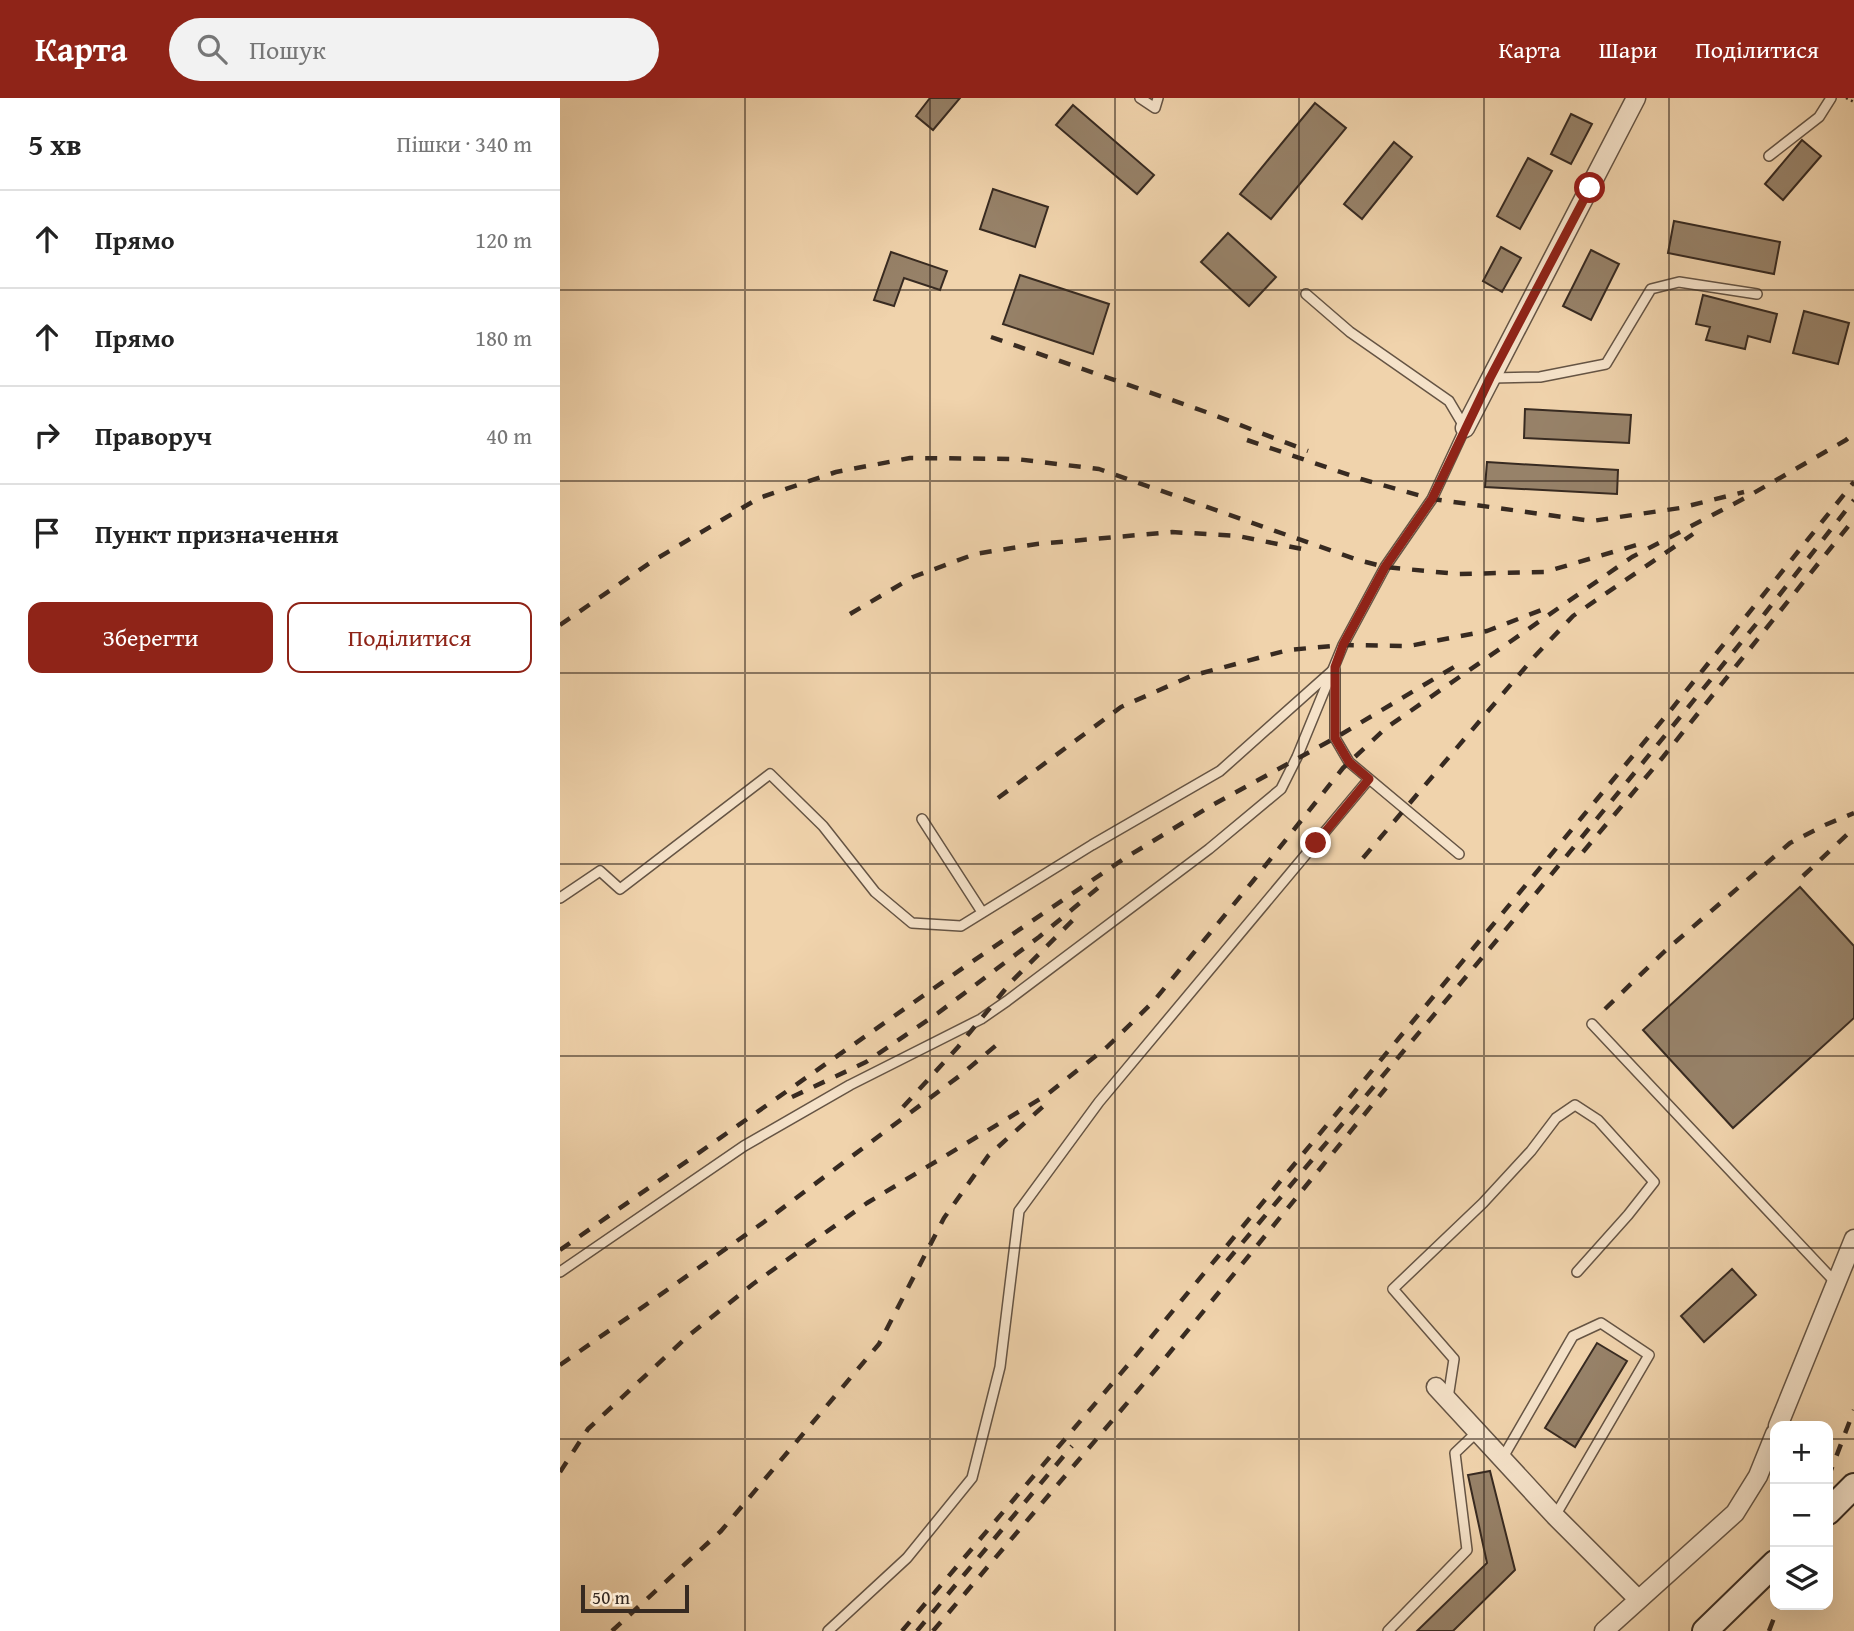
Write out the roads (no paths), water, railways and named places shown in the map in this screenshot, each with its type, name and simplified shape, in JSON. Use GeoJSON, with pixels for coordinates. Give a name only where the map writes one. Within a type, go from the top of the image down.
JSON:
{"type":"FeatureCollection","features":[{"type":"Feature","properties":{"kind":"main road"},"geometry":{"type":"LineString","coordinates":[[1833,1507],[1854,1486]]}},
{"type":"Feature","properties":{"kind":"main road"},"geometry":{"type":"LineString","coordinates":[[1705,1631],[1770,1568]]}},
{"type":"Feature","properties":{"kind":"street"},"geometry":{"type":"LineString","coordinates":[[1465,428],[1636,98]]}},
{"type":"Feature","properties":{"kind":"street"},"geometry":{"type":"LineString","coordinates":[[1781,1421],[1854,1239]]}},
{"type":"Feature","properties":{"kind":"street"},"geometry":{"type":"LineString","coordinates":[[1442,1393],[1555,1516],[1638,1600]]}},
{"type":"Feature","properties":{"kind":"street"},"geometry":{"type":"LineString","coordinates":[[1604,1631],[1735,1513],[1758,1476],[1770,1446]]}},
{"type":"Feature","properties":{"kind":"lane"},"geometry":{"type":"LineString","coordinates":[[1140,98],[1155,108],[1158,98]]}},
{"type":"Feature","properties":{"kind":"lane"},"geometry":{"type":"LineString","coordinates":[[1769,156],[1819,117],[1831,98]]}},
{"type":"Feature","properties":{"kind":"lane"},"geometry":{"type":"LineString","coordinates":[[1490,378],[1540,377],[1606,364],[1651,289],[1679,282],[1757,294]]}},
{"type":"Feature","properties":{"kind":"lane"},"geometry":{"type":"LineString","coordinates":[[560,1272],[744,1146],[850,1085],[981,1019],[1209,849],[1281,789],[1343,645],[1385,567],[1432,499],[1465,428],[1449,401],[1350,332],[1306,294]]}},
{"type":"Feature","properties":{"kind":"lane"},"geometry":{"type":"LineString","coordinates":[[1335,667],[1335,738],[1349,762],[1459,854]]}},
{"type":"Feature","properties":{"kind":"lane"},"geometry":{"type":"LineString","coordinates":[[560,898],[600,871],[620,889],[770,774],[822,826],[875,892],[912,923],[961,926],[1092,845],[1220,771],[1335,667]]}},
{"type":"Feature","properties":{"kind":"lane"},"geometry":{"type":"LineString","coordinates":[[828,1631],[907,1558],[972,1478],[1000,1367],[1019,1211],[1099,1102],[1369,779]]}},
{"type":"Feature","properties":{"kind":"lane"},"geometry":{"type":"LineString","coordinates":[[922,819],[982,912]]}},
{"type":"Feature","properties":{"kind":"lane"},"geometry":{"type":"LineString","coordinates":[[1592,1024],[1836,1283]]}},
{"type":"Feature","properties":{"kind":"lane"},"geometry":{"type":"LineString","coordinates":[[1442,1393],[1454,1359],[1393,1289],[1483,1203],[1531,1151],[1556,1118],[1575,1104],[1598,1120],[1654,1181],[1628,1215],[1577,1272]]}},
{"type":"Feature","properties":{"kind":"lane"},"geometry":{"type":"LineString","coordinates":[[1502,1458],[1573,1336],[1601,1323],[1649,1355],[1555,1516]]}},
{"type":"Feature","properties":{"kind":"lane"},"geometry":{"type":"LineString","coordinates":[[1388,1631],[1467,1550],[1455,1453],[1477,1432]]}},
{"type":"Feature","properties":{"kind":"railway"},"geometry":{"type":"LineString","coordinates":[[991,337],[1206,412],[1308,451]]}},
{"type":"Feature","properties":{"kind":"railway"},"geometry":{"type":"LineString","coordinates":[[560,1472],[588,1429],[688,1336],[753,1284],[867,1203],[1045,1096],[1107,1047],[1153,1002],[1343,768],[1386,728],[1632,557],[1745,498],[1854,433]]}},
{"type":"Feature","properties":{"kind":"railway"},"geometry":{"type":"LineString","coordinates":[[1247,440],[1361,479],[1432,499],[1592,521],[1680,508],[1744,492]]}},
{"type":"Feature","properties":{"kind":"railway"},"geometry":{"type":"LineString","coordinates":[[560,625],[651,562],[759,498],[836,472],[910,458],[1016,459],[1099,469],[1358,560],[1385,567],[1457,574],[1545,572],[1640,544]]}},
{"type":"Feature","properties":{"kind":"railway"},"geometry":{"type":"LineString","coordinates":[[902,1631],[1133,1359],[1670,711],[1854,482]]}},
{"type":"Feature","properties":{"kind":"railway"},"geometry":{"type":"LineString","coordinates":[[1227,1261],[1528,903],[1854,500]]}},
{"type":"Feature","properties":{"kind":"railway"},"geometry":{"type":"LineString","coordinates":[[1583,852],[1854,519]]}},
{"type":"Feature","properties":{"kind":"railway"},"geometry":{"type":"LineString","coordinates":[[850,614],[913,577],[975,554],[1037,544],[1172,532],[1238,536],[1302,549]]}},
{"type":"Feature","properties":{"kind":"railway"},"geometry":{"type":"LineString","coordinates":[[1363,858],[1535,656],[1573,616],[1693,534]]}},
{"type":"Feature","properties":{"kind":"railway"},"geometry":{"type":"LineString","coordinates":[[998,798],[1121,707],[1191,676],[1288,650],[1343,645],[1409,646],[1487,631],[1544,609]]}},
{"type":"Feature","properties":{"kind":"railway"},"geometry":{"type":"LineString","coordinates":[[560,1250],[1125,858],[1459,664]]}},
{"type":"Feature","properties":{"kind":"railway"},"geometry":{"type":"LineString","coordinates":[[1605,1009],[1665,951],[1790,843],[1854,813]]}},
{"type":"Feature","properties":{"kind":"railway"},"geometry":{"type":"LineString","coordinates":[[1803,876],[1854,828]]}},
{"type":"Feature","properties":{"kind":"railway"},"geometry":{"type":"LineString","coordinates":[[792,1097],[866,1062],[938,1013],[1039,937],[1105,882]]}},
{"type":"Feature","properties":{"kind":"railway"},"geometry":{"type":"LineString","coordinates":[[903,1107],[958,1047],[1012,981],[1074,919]]}},
{"type":"Feature","properties":{"kind":"railway"},"geometry":{"type":"LineString","coordinates":[[560,1365],[764,1222],[962,1074],[1000,1042]]}},
{"type":"Feature","properties":{"kind":"railway"},"geometry":{"type":"LineString","coordinates":[[933,1631],[1157,1368],[1386,1088]]}},
{"type":"Feature","properties":{"kind":"railway"},"geometry":{"type":"LineString","coordinates":[[612,1631],[721,1531],[879,1344],[944,1218],[988,1156],[1049,1101]]}},
{"type":"Feature","properties":{"kind":"railway"},"geometry":{"type":"LineString","coordinates":[[1833,1465],[1854,1410]]}},
{"type":"Feature","properties":{"kind":"railway"},"geometry":{"type":"LineString","coordinates":[[917,1631],[1072,1446]]}},
{"type":"Feature","properties":{"kind":"railway"},"geometry":{"type":"LineString","coordinates":[[1769,1631],[1777,1610]]}}]}
